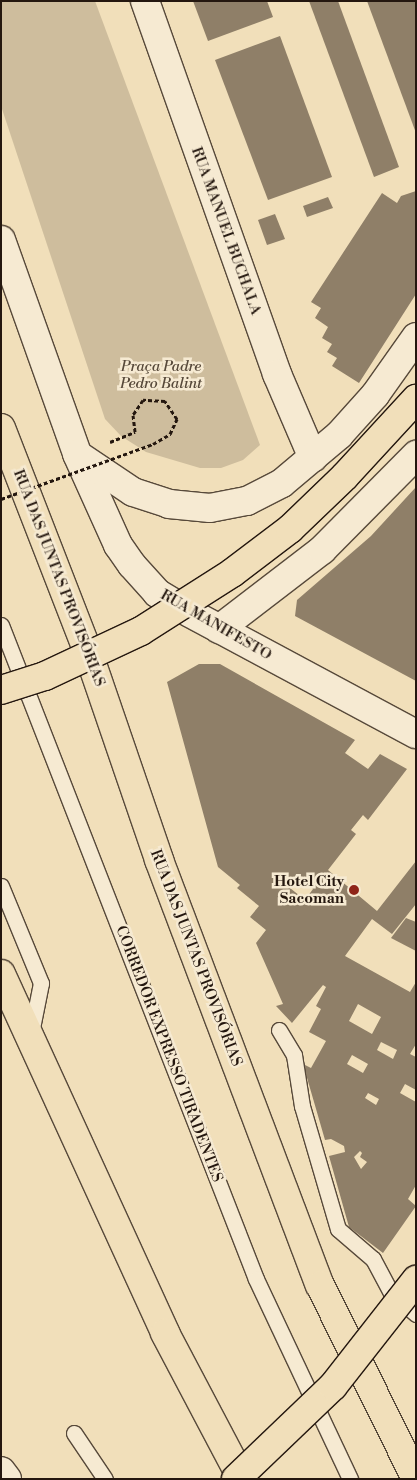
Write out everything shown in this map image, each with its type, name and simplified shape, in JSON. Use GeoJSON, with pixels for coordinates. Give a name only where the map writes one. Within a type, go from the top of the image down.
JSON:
{"type":"FeatureCollection","features":[{"type":"Feature","properties":{"kind":"main road","name":"RUA MANUEL BUCHALA"},"geometry":{"type":"LineString","coordinates":[[144,1],[278,374],[313,458]]}},
{"type":"Feature","properties":{"kind":"main road"},"geometry":{"type":"LineString","coordinates":[[1,240],[77,454],[133,492],[169,504],[210,508],[247,501],[282,483],[339,435],[375,395],[416,337]]}},
{"type":"Feature","properties":{"kind":"main road"},"geometry":{"type":"LineString","coordinates":[[1,690],[45,676],[141,631],[232,573],[290,529],[345,476],[416,399]]}},
{"type":"Feature","properties":{"kind":"main road","name":"RUA DAS JUNTAS PROVISÓRIAS"},"geometry":{"type":"LineString","coordinates":[[1,428],[89,655],[158,860],[320,1285],[416,1478]]}},
{"type":"Feature","properties":{"kind":"main road","name":"RUA MANIFESTO"},"geometry":{"type":"LineString","coordinates":[[77,454],[114,537],[132,566],[157,593],[219,629],[416,734]]}},
{"type":"Feature","properties":{"kind":"main road"},"geometry":{"type":"LineString","coordinates":[[219,629],[322,550],[416,455]]}},
{"type":"Feature","properties":{"kind":"main road"},"geometry":{"type":"LineString","coordinates":[[1,974],[165,1333],[242,1479]]}},
{"type":"Feature","properties":{"kind":"main road"},"geometry":{"type":"LineString","coordinates":[[236,1479],[333,1386],[416,1280]]}},
{"type":"Feature","properties":{"kind":"main road"},"geometry":{"type":"LineString","coordinates":[[1,1471],[7,1479]]}},
{"type":"Feature","properties":{"kind":"lane","name":"CORREDOR EXPRESSO TIRADENTES"},"geometry":{"type":"LineString","coordinates":[[1,625],[256,1279],[350,1479]]}},
{"type":"Feature","properties":{"kind":"lane"},"geometry":{"type":"LineString","coordinates":[[1,886],[41,983],[30,1036]]}},
{"type":"Feature","properties":{"kind":"lane"},"geometry":{"type":"LineString","coordinates":[[279,1030],[294,1055],[302,1106],[338,1229],[373,1259],[391,1293],[416,1314]]}},
{"type":"Feature","properties":{"kind":"lane"},"geometry":{"type":"LineString","coordinates":[[74,1433],[106,1479]]}},
{"type":"Feature","properties":{"kind":"path"},"geometry":{"type":"LineString","coordinates":[[1,499],[153,444],[170,434],[177,419],[165,401],[143,400],[133,415],[135,432]]}},
{"type":"Feature","properties":{"kind":"green space","name":"Praça Padre Pedro Balint"},"geometry":{"type":"Polygon","coordinates":[[[1,1],[95,1],[260,445],[243,460],[221,468],[200,468],[146,452],[121,436],[105,419],[1,106],[1,1]]]}},
{"type":"Feature","properties":{"kind":"building"},"geometry":{"type":"Polygon","coordinates":[[[193,1],[267,1],[273,17],[208,41],[193,1]]]}},
{"type":"Feature","properties":{"kind":"building"},"geometry":{"type":"Polygon","coordinates":[[[309,1],[338,1],[399,167],[374,177],[309,1]]]}},
{"type":"Feature","properties":{"kind":"building"},"geometry":{"type":"Polygon","coordinates":[[[367,1],[416,1],[416,133],[367,1]]]}},
{"type":"Feature","properties":{"kind":"building"},"geometry":{"type":"Polygon","coordinates":[[[280,36],[332,177],[268,200],[215,60],[280,36]]]}},
{"type":"Feature","properties":{"kind":"building"},"geometry":{"type":"Polygon","coordinates":[[[416,191],[416,294],[359,383],[332,366],[337,358],[327,352],[332,344],[322,338],[328,327],[315,318],[321,308],[311,302],[382,193],[397,203],[401,196],[416,191]]]}},
{"type":"Feature","properties":{"kind":"building"},"geometry":{"type":"Polygon","coordinates":[[[328,197],[333,208],[307,217],[303,206],[328,197]]]}},
{"type":"Feature","properties":{"kind":"building"},"geometry":{"type":"Polygon","coordinates":[[[275,214],[285,239],[267,245],[258,220],[275,214]]]}},
{"type":"Feature","properties":{"kind":"building"},"geometry":{"type":"Polygon","coordinates":[[[416,487],[416,681],[295,616],[297,600],[371,536],[416,487]]]}},
{"type":"Feature","properties":{"kind":"building"},"geometry":{"type":"Polygon","coordinates":[[[199,664],[220,664],[355,740],[345,753],[368,769],[380,754],[407,769],[368,820],[363,815],[351,830],[356,834],[328,870],[377,911],[416,861],[416,904],[392,934],[372,919],[345,956],[410,992],[416,982],[416,1044],[410,1054],[416,1057],[416,1090],[405,1084],[400,1093],[416,1102],[416,1185],[408,1199],[416,1206],[383,1253],[349,1227],[329,1156],[345,1152],[344,1146],[331,1139],[325,1140],[303,1064],[311,1068],[326,1041],[309,1032],[321,1009],[316,1006],[326,987],[323,985],[292,1023],[276,1006],[283,1004],[256,943],[266,930],[250,917],[259,906],[237,888],[240,885],[218,867],[167,682],[199,664]],[[289,878],[285,884],[305,900],[313,889],[304,878],[298,886],[289,878]],[[358,1004],[349,1021],[372,1034],[381,1017],[358,1004]],[[381,1042],[377,1050],[393,1059],[397,1050],[381,1042]],[[352,1055],[347,1064],[363,1073],[368,1064],[352,1055]],[[368,1093],[365,1098],[376,1105],[379,1099],[368,1093]],[[360,1151],[354,1157],[361,1169],[367,1162],[360,1157],[362,1153],[360,1151]]]}},
{"type":"Feature","properties":{"kind":"building"},"geometry":{"type":"Polygon","coordinates":[[[406,918],[416,922],[416,951],[391,938],[406,918]]]}},
{"type":"Feature","properties":{"kind":"place","name":"Hotel City Sacoman"},"geometry":{"type":"Point","coordinates":[354,890]}}]}
